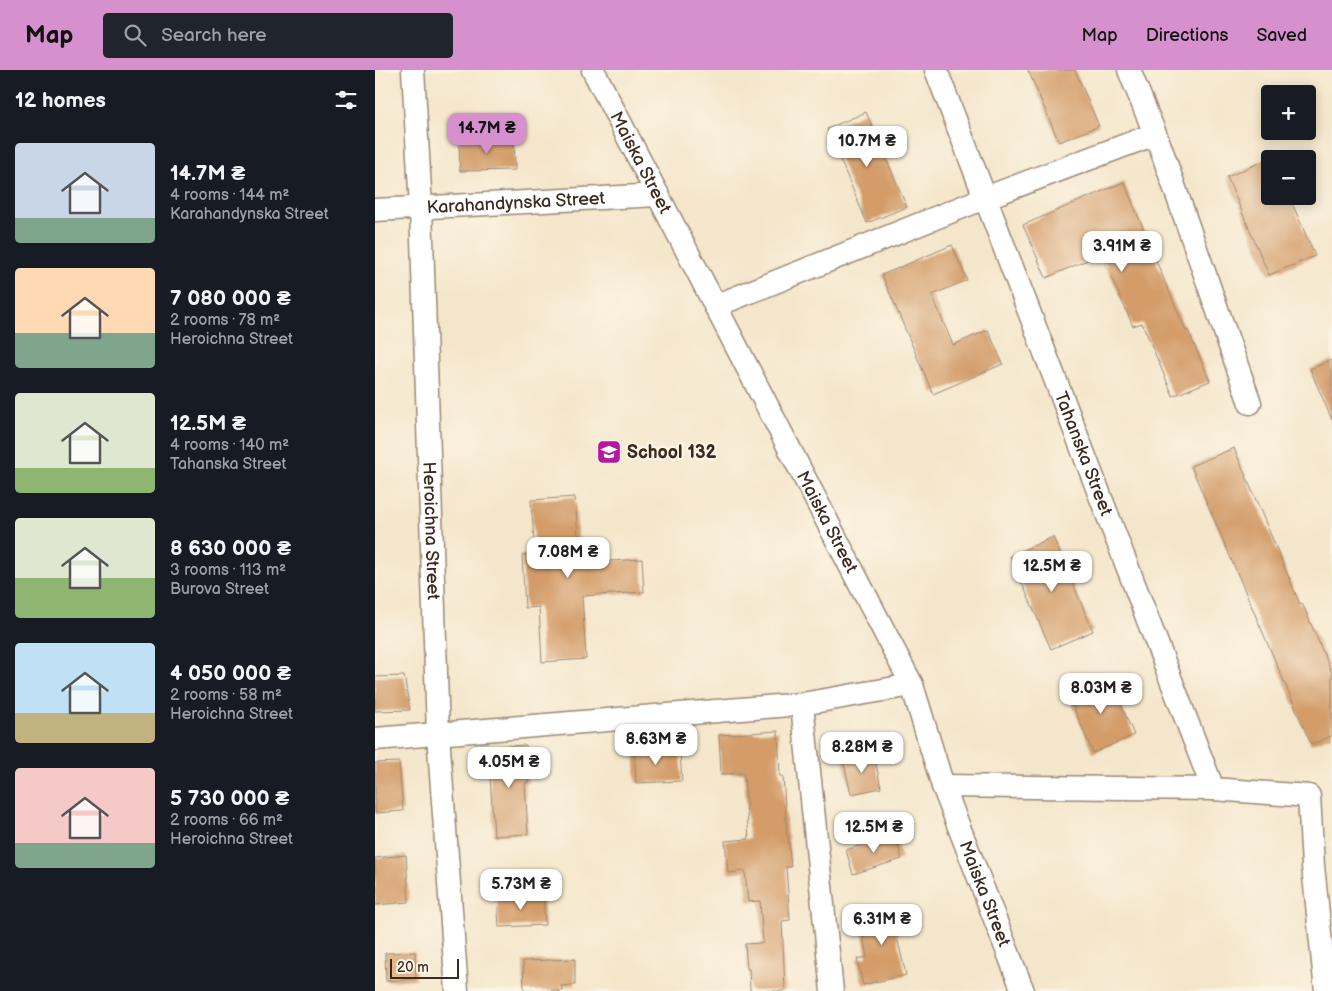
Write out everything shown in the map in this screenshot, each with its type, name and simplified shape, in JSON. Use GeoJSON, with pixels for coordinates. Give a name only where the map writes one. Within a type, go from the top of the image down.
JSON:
{"type":"FeatureCollection","features":[{"type":"Feature","properties":{"kind":"street","name":"Heroichna Street"},"geometry":{"type":"LineString","coordinates":[[413,70],[421,207],[438,734],[457,991]]}},
{"type":"Feature","properties":{"kind":"street","name":"Maiska Street"},"geometry":{"type":"LineString","coordinates":[[593,70],[912,685],[943,786],[1023,991]]}},
{"type":"Feature","properties":{"kind":"street","name":"Tahanska Street"},"geometry":{"type":"LineString","coordinates":[[936,70],[1213,789]]}},
{"type":"Feature","properties":{"kind":"street"},"geometry":{"type":"LineString","coordinates":[[1129,70],[1155,134],[1250,403]]}},
{"type":"Feature","properties":{"kind":"street"},"geometry":{"type":"LineString","coordinates":[[715,306],[985,198],[1155,134]]}},
{"type":"Feature","properties":{"kind":"street","name":"Karahandynska Street"},"geometry":{"type":"LineString","coordinates":[[375,210],[658,195]]}},
{"type":"Feature","properties":{"kind":"street"},"geometry":{"type":"LineString","coordinates":[[375,739],[802,704],[912,685]]}},
{"type":"Feature","properties":{"kind":"street"},"geometry":{"type":"LineString","coordinates":[[802,704],[832,991]]}},
{"type":"Feature","properties":{"kind":"street"},"geometry":{"type":"LineString","coordinates":[[943,786],[1213,789],[1309,796],[1313,866],[1326,991]]}},
{"type":"Feature","properties":{"kind":"building"},"geometry":{"type":"Polygon","coordinates":[[[1028,70],[1075,70],[1099,126],[1059,142],[1028,70]]]}},
{"type":"Feature","properties":{"kind":"building"},"geometry":{"type":"Polygon","coordinates":[[[866,112],[907,207],[867,223],[827,129],[866,112]]]}},
{"type":"Feature","properties":{"kind":"building"},"geometry":{"type":"Polygon","coordinates":[[[514,139],[515,170],[460,171],[459,140],[514,139]]]}},
{"type":"Feature","properties":{"kind":"building"},"geometry":{"type":"Polygon","coordinates":[[[1261,162],[1261,205],[1293,205],[1315,256],[1269,275],[1227,177],[1261,162]]]}},
{"type":"Feature","properties":{"kind":"building"},"geometry":{"type":"Polygon","coordinates":[[[1124,182],[1186,331],[1188,330],[1210,381],[1173,396],[1142,323],[1133,326],[1101,254],[1046,278],[1023,225],[1124,182]]]}},
{"type":"Feature","properties":{"kind":"building"},"geometry":{"type":"Polygon","coordinates":[[[952,245],[967,280],[932,295],[953,345],[988,330],[1003,364],[933,394],[882,275],[952,245]]]}},
{"type":"Feature","properties":{"kind":"building"},"geometry":{"type":"Polygon","coordinates":[[[1332,360],[1332,420],[1310,369],[1332,360]]]}},
{"type":"Feature","properties":{"kind":"building"},"geometry":{"type":"Polygon","coordinates":[[[1234,448],[1300,604],[1302,603],[1332,673],[1332,736],[1311,744],[1191,466],[1234,448]]]}},
{"type":"Feature","properties":{"kind":"building"},"geometry":{"type":"Polygon","coordinates":[[[575,497],[580,563],[642,559],[644,592],[582,596],[586,659],[542,662],[539,607],[525,608],[522,555],[535,554],[531,500],[575,497]]]}},
{"type":"Feature","properties":{"kind":"building"},"geometry":{"type":"Polygon","coordinates":[[[1053,537],[1093,631],[1051,649],[1010,556],[1053,537]]]}},
{"type":"Feature","properties":{"kind":"building"},"geometry":{"type":"Polygon","coordinates":[[[404,676],[410,710],[375,711],[375,677],[404,676]]]}},
{"type":"Feature","properties":{"kind":"building"},"geometry":{"type":"Polygon","coordinates":[[[1109,677],[1134,735],[1093,753],[1068,695],[1109,677]]]}},
{"type":"Feature","properties":{"kind":"building"},"geometry":{"type":"Polygon","coordinates":[[[778,731],[780,776],[783,776],[791,867],[786,867],[790,920],[782,921],[785,991],[750,991],[745,944],[763,943],[760,901],[748,902],[745,871],[728,873],[725,841],[749,839],[744,773],[721,774],[719,735],[778,731]]]}},
{"type":"Feature","properties":{"kind":"building"},"geometry":{"type":"Polygon","coordinates":[[[655,744],[656,754],[680,753],[682,781],[636,783],[634,746],[655,744]]]}},
{"type":"Feature","properties":{"kind":"building"},"geometry":{"type":"Polygon","coordinates":[[[526,745],[528,783],[525,783],[528,834],[494,836],[488,747],[526,745]]]}},
{"type":"Feature","properties":{"kind":"building"},"geometry":{"type":"Polygon","coordinates":[[[874,753],[881,788],[851,794],[843,760],[874,753]]]}},
{"type":"Feature","properties":{"kind":"building"},"geometry":{"type":"Polygon","coordinates":[[[399,762],[403,811],[375,813],[375,763],[399,762]]]}},
{"type":"Feature","properties":{"kind":"building"},"geometry":{"type":"Polygon","coordinates":[[[895,835],[902,859],[853,874],[846,850],[895,835]]]}},
{"type":"Feature","properties":{"kind":"building"},"geometry":{"type":"Polygon","coordinates":[[[406,855],[409,902],[375,905],[375,858],[406,855]]]}},
{"type":"Feature","properties":{"kind":"building"},"geometry":{"type":"Polygon","coordinates":[[[543,894],[545,925],[499,927],[497,897],[543,894]]]}},
{"type":"Feature","properties":{"kind":"building"},"geometry":{"type":"Polygon","coordinates":[[[900,907],[905,931],[896,933],[906,975],[863,985],[857,959],[867,957],[859,915],[900,907]]]}},
{"type":"Feature","properties":{"kind":"building"},"geometry":{"type":"Polygon","coordinates":[[[415,952],[416,979],[386,981],[385,953],[415,952]]]}},
{"type":"Feature","properties":{"kind":"building"},"geometry":{"type":"Polygon","coordinates":[[[575,959],[575,985],[561,986],[562,991],[524,991],[523,961],[575,959]]]}},
{"type":"Feature","properties":{"kind":"place","name":"School 132"},"geometry":{"type":"Point","coordinates":[609,452]}}]}
